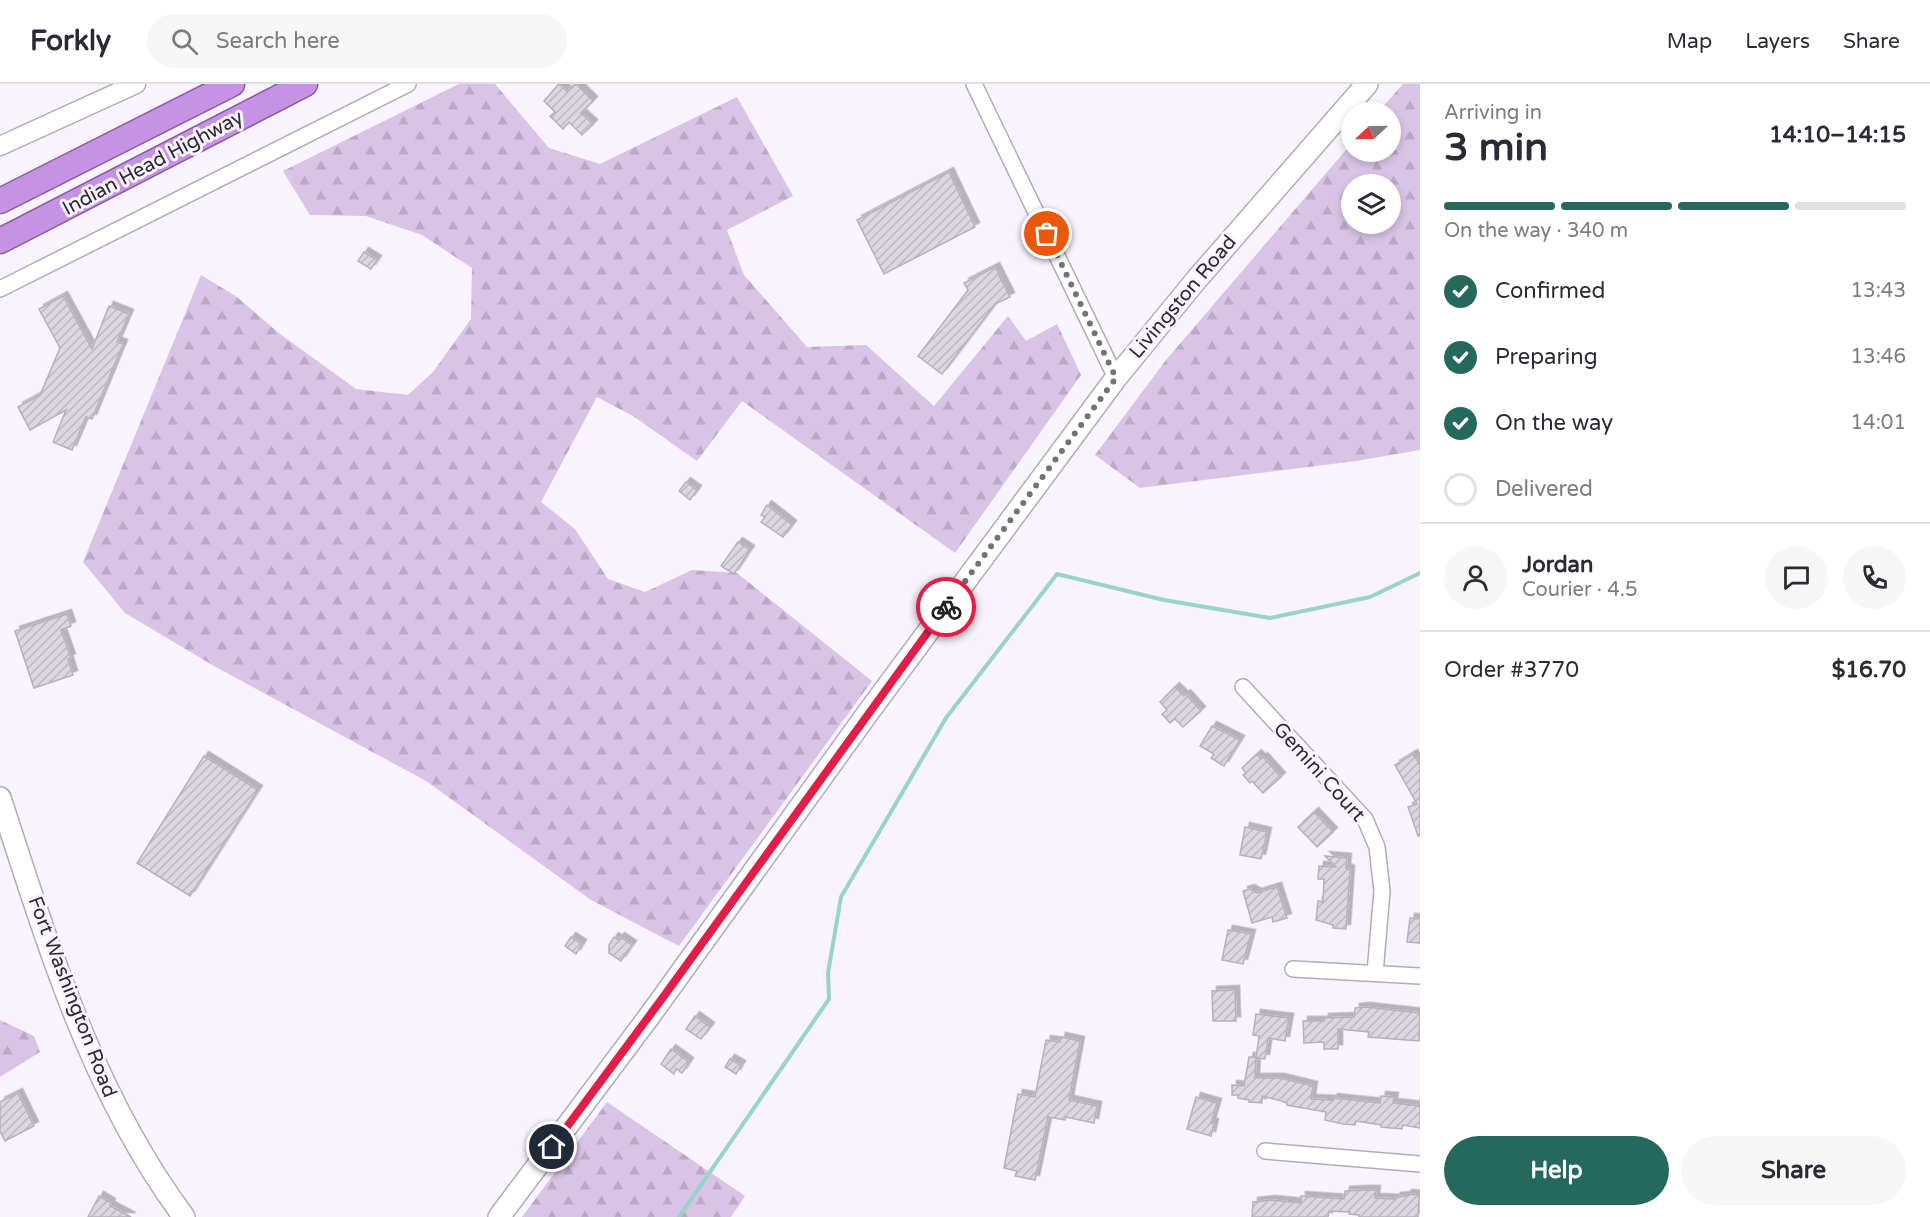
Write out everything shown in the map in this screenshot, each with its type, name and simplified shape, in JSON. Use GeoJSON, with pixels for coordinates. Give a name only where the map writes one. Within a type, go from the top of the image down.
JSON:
{"type":"FeatureCollection","features":[{"type":"Feature","properties":{"kind":"highway","name":"Indian Head Highway"},"geometry":{"type":"LineString","coordinates":[[0,201],[232,84]]}},
{"type":"Feature","properties":{"kind":"highway","name":"Indian Head Highway"},"geometry":{"type":"LineString","coordinates":[[0,241],[305,84]]}},
{"type":"Feature","properties":{"kind":"main road","name":"Livingston Road"},"geometry":{"type":"LineString","coordinates":[[499,1217],[658,1004],[870,710],[1116,378],[1197,279],[1367,84]]}},
{"type":"Feature","properties":{"kind":"main road","name":"Fort Washington Road"},"geometry":{"type":"LineString","coordinates":[[0,798],[54,962],[99,1075],[135,1145],[184,1217]]}},
{"type":"Feature","properties":{"kind":"street"},"geometry":{"type":"LineString","coordinates":[[0,146],[136,84]]}},
{"type":"Feature","properties":{"kind":"street"},"geometry":{"type":"LineString","coordinates":[[0,289],[408,84]]}},
{"type":"Feature","properties":{"kind":"street"},"geometry":{"type":"LineString","coordinates":[[974,84],[1116,378]]}},
{"type":"Feature","properties":{"kind":"street","name":"Gemini Court"},"geometry":{"type":"LineString","coordinates":[[1243,687],[1365,819],[1377,847],[1382,891],[1375,974]]}},
{"type":"Feature","properties":{"kind":"street"},"geometry":{"type":"LineString","coordinates":[[1293,969],[1420,976]]}},
{"type":"Feature","properties":{"kind":"street"},"geometry":{"type":"LineString","coordinates":[[1265,1151],[1420,1164]]}},
{"type":"Feature","properties":{"kind":"green space"},"geometry":{"type":"Polygon","coordinates":[[[459,84],[495,84],[549,148],[600,164],[737,97],[793,196],[727,230],[744,275],[807,347],[866,345],[934,406],[1008,316],[1026,341],[1057,324],[1081,375],[955,553],[742,401],[697,461],[633,416],[597,397],[541,502],[575,529],[608,579],[645,592],[692,570],[737,573],[872,681],[679,946],[591,900],[426,781],[214,666],[125,613],[83,562],[201,275],[237,297],[280,334],[356,389],[408,395],[433,372],[471,319],[472,268],[422,235],[366,216],[310,215],[283,171],[459,84]]]}},
{"type":"Feature","properties":{"kind":"green space"},"geometry":{"type":"Polygon","coordinates":[[[1403,84],[1420,84],[1420,450],[1356,461],[1140,488],[1095,455],[1166,360],[1341,156],[1341,162],[1401,162],[1401,102],[1387,102],[1403,84]]]}},
{"type":"Feature","properties":{"kind":"green space"},"geometry":{"type":"Polygon","coordinates":[[[0,1020],[34,1036],[40,1052],[0,1077],[0,1020]]]}},
{"type":"Feature","properties":{"kind":"green space"},"geometry":{"type":"Polygon","coordinates":[[[607,1102],[745,1196],[731,1217],[522,1217],[607,1102]]]}},
{"type":"Feature","properties":{"kind":"building"},"geometry":{"type":"Polygon","coordinates":[[[559,84],[567,91],[576,84],[593,101],[581,113],[593,124],[582,135],[569,122],[563,129],[550,116],[555,112],[544,101],[559,84]]]}},
{"type":"Feature","properties":{"kind":"building"},"geometry":{"type":"Polygon","coordinates":[[[949,172],[975,227],[884,274],[857,220],[949,172]]]}},
{"type":"Feature","properties":{"kind":"building"},"geometry":{"type":"Polygon","coordinates":[[[364,252],[377,260],[371,269],[358,261],[364,252]]]}},
{"type":"Feature","properties":{"kind":"building"},"geometry":{"type":"Polygon","coordinates":[[[995,267],[1010,297],[995,304],[942,374],[918,356],[968,290],[964,283],[995,267]]]}},
{"type":"Feature","properties":{"kind":"building"},"geometry":{"type":"Polygon","coordinates":[[[63,296],[92,349],[109,306],[129,314],[117,342],[123,344],[92,419],[86,417],[72,450],[53,442],[66,410],[30,430],[18,407],[40,395],[60,348],[39,309],[63,296]]]}},
{"type":"Feature","properties":{"kind":"building"},"geometry":{"type":"Polygon","coordinates":[[[686,482],[697,490],[690,500],[679,491],[686,482]]]}},
{"type":"Feature","properties":{"kind":"building"},"geometry":{"type":"Polygon","coordinates":[[[767,505],[792,525],[783,537],[761,522],[765,517],[761,515],[767,505]]]}},
{"type":"Feature","properties":{"kind":"building"},"geometry":{"type":"Polygon","coordinates":[[[738,542],[750,550],[734,574],[721,566],[738,542]]]}},
{"type":"Feature","properties":{"kind":"building"},"geometry":{"type":"Polygon","coordinates":[[[67,614],[71,626],[61,630],[71,658],[68,659],[73,675],[34,688],[15,631],[67,614]]]}},
{"type":"Feature","properties":{"kind":"building"},"geometry":{"type":"Polygon","coordinates":[[[1175,687],[1184,696],[1186,694],[1201,711],[1183,727],[1175,719],[1170,723],[1162,714],[1167,710],[1160,702],[1175,687]]]}},
{"type":"Feature","properties":{"kind":"building"},"geometry":{"type":"Polygon","coordinates":[[[1212,726],[1240,740],[1224,766],[1211,758],[1214,754],[1200,746],[1212,726]]]}},
{"type":"Feature","properties":{"kind":"building"},"geometry":{"type":"Polygon","coordinates":[[[1257,754],[1261,759],[1263,757],[1281,777],[1263,793],[1243,775],[1246,773],[1242,768],[1257,754]]]}},
{"type":"Feature","properties":{"kind":"building"},"geometry":{"type":"Polygon","coordinates":[[[1413,754],[1420,765],[1420,836],[1418,836],[1408,807],[1417,804],[1395,765],[1413,754]]]}},
{"type":"Feature","properties":{"kind":"building"},"geometry":{"type":"Polygon","coordinates":[[[204,756],[258,790],[190,896],[137,863],[204,756]]]}},
{"type":"Feature","properties":{"kind":"building"},"geometry":{"type":"Polygon","coordinates":[[[1314,812],[1333,832],[1317,847],[1298,827],[1314,812]]]}},
{"type":"Feature","properties":{"kind":"building"},"geometry":{"type":"Polygon","coordinates":[[[1245,827],[1267,832],[1261,859],[1240,855],[1245,827]]]}},
{"type":"Feature","properties":{"kind":"building"},"geometry":{"type":"Polygon","coordinates":[[[1325,856],[1347,858],[1346,868],[1350,870],[1346,929],[1333,928],[1333,925],[1316,920],[1318,901],[1323,902],[1324,879],[1318,879],[1319,866],[1336,867],[1325,856]]]}},
{"type":"Feature","properties":{"kind":"building"},"geometry":{"type":"Polygon","coordinates":[[[1277,887],[1287,918],[1273,922],[1272,917],[1252,923],[1243,891],[1250,889],[1257,893],[1277,887]]]}},
{"type":"Feature","properties":{"kind":"building"},"geometry":{"type":"Polygon","coordinates":[[[1410,918],[1420,919],[1420,943],[1407,942],[1410,918]]]}},
{"type":"Feature","properties":{"kind":"building"},"geometry":{"type":"Polygon","coordinates":[[[1228,930],[1251,934],[1243,964],[1222,960],[1228,930]]]}},
{"type":"Feature","properties":{"kind":"building"},"geometry":{"type":"Polygon","coordinates":[[[571,937],[582,944],[576,954],[565,946],[571,937]]]}},
{"type":"Feature","properties":{"kind":"building"},"geometry":{"type":"Polygon","coordinates":[[[614,937],[618,940],[620,937],[632,945],[621,961],[609,953],[609,945],[614,937]]]}},
{"type":"Feature","properties":{"kind":"building"},"geometry":{"type":"Polygon","coordinates":[[[1235,990],[1236,1021],[1213,1021],[1212,991],[1235,990]]]}},
{"type":"Feature","properties":{"kind":"building"},"geometry":{"type":"Polygon","coordinates":[[[1366,1007],[1420,1013],[1419,1041],[1368,1037],[1369,1032],[1338,1029],[1338,1049],[1324,1049],[1324,1042],[1304,1043],[1303,1021],[1354,1017],[1355,1008],[1366,1007]]]}},
{"type":"Feature","properties":{"kind":"building"},"geometry":{"type":"Polygon","coordinates":[[[1256,1014],[1289,1018],[1285,1041],[1268,1038],[1265,1059],[1256,1058],[1259,1036],[1253,1035],[1256,1014]]]}},
{"type":"Feature","properties":{"kind":"building"},"geometry":{"type":"Polygon","coordinates":[[[695,1016],[710,1027],[701,1039],[686,1029],[695,1016]]]}},
{"type":"Feature","properties":{"kind":"building"},"geometry":{"type":"Polygon","coordinates":[[[1061,1037],[1080,1041],[1069,1100],[1097,1106],[1094,1123],[1066,1117],[1065,1120],[1048,1117],[1035,1180],[1015,1176],[1017,1171],[1004,1168],[1018,1094],[1035,1097],[1046,1040],[1060,1042],[1061,1037]]]}},
{"type":"Feature","properties":{"kind":"building"},"geometry":{"type":"Polygon","coordinates":[[[671,1049],[689,1062],[682,1073],[676,1069],[674,1074],[661,1064],[671,1049]]]}},
{"type":"Feature","properties":{"kind":"building"},"geometry":{"type":"Polygon","coordinates":[[[1249,1057],[1256,1057],[1255,1078],[1280,1078],[1313,1086],[1311,1099],[1333,1100],[1333,1098],[1380,1103],[1381,1096],[1394,1097],[1393,1103],[1420,1106],[1420,1128],[1403,1125],[1402,1129],[1381,1127],[1381,1125],[1356,1121],[1355,1125],[1343,1124],[1325,1120],[1326,1112],[1287,1105],[1282,1101],[1262,1096],[1262,1103],[1238,1098],[1238,1095],[1232,1095],[1232,1085],[1244,1086],[1249,1057]]]}},
{"type":"Feature","properties":{"kind":"building"},"geometry":{"type":"Polygon","coordinates":[[[730,1059],[741,1065],[736,1074],[725,1067],[730,1059]]]}},
{"type":"Feature","properties":{"kind":"building"},"geometry":{"type":"Polygon","coordinates":[[[18,1093],[34,1126],[5,1141],[0,1131],[0,1102],[18,1093]]]}},
{"type":"Feature","properties":{"kind":"building"},"geometry":{"type":"Polygon","coordinates":[[[1196,1097],[1217,1103],[1211,1123],[1214,1123],[1211,1136],[1187,1129],[1196,1097]]]}},
{"type":"Feature","properties":{"kind":"building"},"geometry":{"type":"Polygon","coordinates":[[[1376,1190],[1375,1198],[1395,1199],[1407,1196],[1407,1194],[1419,1195],[1418,1217],[1359,1217],[1359,1215],[1349,1214],[1350,1212],[1329,1211],[1328,1217],[1252,1217],[1253,1202],[1271,1200],[1301,1203],[1301,1196],[1344,1199],[1345,1191],[1376,1190]]]}},
{"type":"Feature","properties":{"kind":"building"},"geometry":{"type":"Polygon","coordinates":[[[99,1196],[111,1203],[110,1206],[131,1217],[88,1217],[99,1196]]]}},
{"type":"Feature","properties":{"kind":"waterway"},"geometry":{"type":"LineString","coordinates":[[679,1217],[829,999],[828,973],[841,897],[946,718],[1057,574],[1164,600],[1270,618],[1370,597],[1420,573]]}},
{"type":"Feature","properties":{"kind":"way so far"},"geometry":{"type":"LineString","coordinates":[[946,607],[1116,378],[1047,234]]}},
{"type":"Feature","properties":{"kind":"route"},"geometry":{"type":"LineString","coordinates":[[552,1147],[752,876],[946,607]]}}]}
